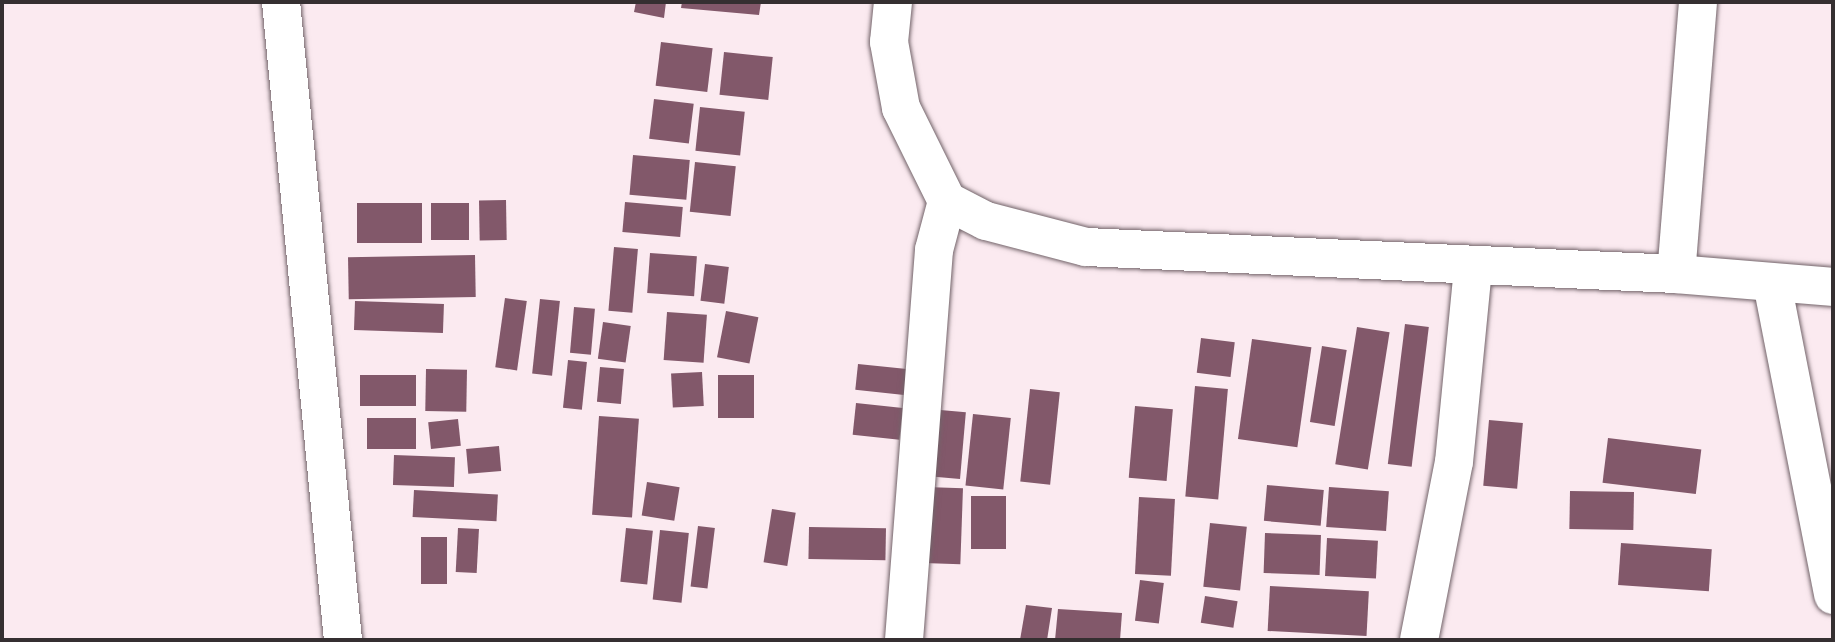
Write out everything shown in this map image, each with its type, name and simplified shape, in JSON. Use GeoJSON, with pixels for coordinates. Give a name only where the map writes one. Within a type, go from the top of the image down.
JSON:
{"type":"FeatureCollection","features":[{"type":"Feature","properties":{"kind":"street"},"geometry":{"type":"LineString","coordinates":[[281,2],[344,639]]}},
{"type":"Feature","properties":{"kind":"street"},"geometry":{"type":"LineString","coordinates":[[893,2],[889,42],[901,108],[947,201],[986,221],[1086,247],[1474,268],[1676,274],[1833,287]]}},
{"type":"Feature","properties":{"kind":"street"},"geometry":{"type":"LineString","coordinates":[[1676,274],[1698,2]]}},
{"type":"Feature","properties":{"kind":"street"},"geometry":{"type":"LineString","coordinates":[[904,640],[934,250],[947,201]]}},
{"type":"Feature","properties":{"kind":"street"},"geometry":{"type":"LineString","coordinates":[[1419,640],[1454,462],[1474,268]]}},
{"type":"Feature","properties":{"kind":"street"},"geometry":{"type":"LineString","coordinates":[[1772,283],[1833,595]]}},
{"type":"Feature","properties":{"kind":"building"},"geometry":{"type":"Polygon","coordinates":[[[636,2],[666,2],[664,18],[634,12],[636,2]]]}},
{"type":"Feature","properties":{"kind":"building"},"geometry":{"type":"Polygon","coordinates":[[[682,2],[761,2],[759,15],[681,8],[682,2]]]}},
{"type":"Feature","properties":{"kind":"building"},"geometry":{"type":"Polygon","coordinates":[[[661,42],[713,48],[707,92],[656,86],[661,42]]]}},
{"type":"Feature","properties":{"kind":"building"},"geometry":{"type":"Polygon","coordinates":[[[724,52],[773,57],[768,100],[720,95],[724,52]]]}},
{"type":"Feature","properties":{"kind":"building"},"geometry":{"type":"Polygon","coordinates":[[[654,99],[694,104],[689,144],[649,139],[654,99]]]}},
{"type":"Feature","properties":{"kind":"building"},"geometry":{"type":"Polygon","coordinates":[[[700,107],[745,112],[740,155],[695,151],[700,107]]]}},
{"type":"Feature","properties":{"kind":"building"},"geometry":{"type":"Polygon","coordinates":[[[633,155],[690,160],[686,200],[630,195],[633,155]]]}},
{"type":"Feature","properties":{"kind":"building"},"geometry":{"type":"Polygon","coordinates":[[[695,162],[736,166],[731,216],[690,212],[695,162]]]}},
{"type":"Feature","properties":{"kind":"building"},"geometry":{"type":"Polygon","coordinates":[[[479,200],[506,200],[507,240],[480,240],[479,200]]]}},
{"type":"Feature","properties":{"kind":"building"},"geometry":{"type":"Polygon","coordinates":[[[625,202],[683,207],[680,237],[622,232],[625,202]]]}},
{"type":"Feature","properties":{"kind":"building"},"geometry":{"type":"Polygon","coordinates":[[[357,203],[422,203],[422,243],[357,243],[357,203]]]}},
{"type":"Feature","properties":{"kind":"building"},"geometry":{"type":"Polygon","coordinates":[[[431,203],[469,203],[469,240],[431,240],[431,203]]]}},
{"type":"Feature","properties":{"kind":"building"},"geometry":{"type":"Polygon","coordinates":[[[614,247],[638,249],[632,313],[608,311],[614,247]]]}},
{"type":"Feature","properties":{"kind":"building"},"geometry":{"type":"Polygon","coordinates":[[[650,253],[697,256],[694,296],[647,293],[650,253]]]}},
{"type":"Feature","properties":{"kind":"building"},"geometry":{"type":"Polygon","coordinates":[[[475,255],[476,297],[349,299],[348,257],[475,255]]]}},
{"type":"Feature","properties":{"kind":"building"},"geometry":{"type":"Polygon","coordinates":[[[705,264],[729,267],[724,304],[700,301],[705,264]]]}},
{"type":"Feature","properties":{"kind":"building"},"geometry":{"type":"Polygon","coordinates":[[[505,298],[527,301],[517,370],[495,367],[505,298]]]}},
{"type":"Feature","properties":{"kind":"building"},"geometry":{"type":"Polygon","coordinates":[[[540,299],[560,301],[552,376],[532,374],[540,299]]]}},
{"type":"Feature","properties":{"kind":"building"},"geometry":{"type":"Polygon","coordinates":[[[355,301],[444,304],[443,333],[354,330],[355,301]]]}},
{"type":"Feature","properties":{"kind":"building"},"geometry":{"type":"Polygon","coordinates":[[[574,307],[595,309],[591,355],[570,353],[574,307]]]}},
{"type":"Feature","properties":{"kind":"building"},"geometry":{"type":"Polygon","coordinates":[[[726,311],[758,317],[749,363],[717,357],[726,311]]]}},
{"type":"Feature","properties":{"kind":"building"},"geometry":{"type":"Polygon","coordinates":[[[667,312],[707,315],[704,363],[664,360],[667,312]]]}},
{"type":"Feature","properties":{"kind":"building"},"geometry":{"type":"Polygon","coordinates":[[[603,322],[631,326],[626,363],[598,359],[603,322]]]}},
{"type":"Feature","properties":{"kind":"building"},"geometry":{"type":"Polygon","coordinates":[[[1405,324],[1429,327],[1412,467],[1388,464],[1405,324]]]}},
{"type":"Feature","properties":{"kind":"building"},"geometry":{"type":"Polygon","coordinates":[[[1357,327],[1390,332],[1368,469],[1335,464],[1357,327]]]}},
{"type":"Feature","properties":{"kind":"building"},"geometry":{"type":"Polygon","coordinates":[[[1201,338],[1235,342],[1230,377],[1197,373],[1201,338]]]}},
{"type":"Feature","properties":{"kind":"building"},"geometry":{"type":"Polygon","coordinates":[[[1252,339],[1311,347],[1297,447],[1238,439],[1252,339]]]}},
{"type":"Feature","properties":{"kind":"building"},"geometry":{"type":"Polygon","coordinates":[[[1322,346],[1347,350],[1335,426],[1310,422],[1322,346]]]}},
{"type":"Feature","properties":{"kind":"building"},"geometry":{"type":"Polygon","coordinates":[[[568,360],[587,362],[582,410],[563,408],[568,360]]]}},
{"type":"Feature","properties":{"kind":"building"},"geometry":{"type":"Polygon","coordinates":[[[858,364],[907,369],[904,395],[855,390],[858,364]]]}},
{"type":"Feature","properties":{"kind":"building"},"geometry":{"type":"Polygon","coordinates":[[[600,367],[624,369],[621,404],[597,402],[600,367]]]}},
{"type":"Feature","properties":{"kind":"building"},"geometry":{"type":"Polygon","coordinates":[[[426,369],[467,370],[466,412],[425,411],[426,369]]]}},
{"type":"Feature","properties":{"kind":"building"},"geometry":{"type":"Polygon","coordinates":[[[702,372],[704,406],[673,408],[671,374],[702,372]]]}},
{"type":"Feature","properties":{"kind":"building"},"geometry":{"type":"Polygon","coordinates":[[[360,375],[416,375],[416,406],[360,406],[360,375]]]}},
{"type":"Feature","properties":{"kind":"building"},"geometry":{"type":"Polygon","coordinates":[[[718,375],[754,375],[754,418],[718,418],[718,375]]]}},
{"type":"Feature","properties":{"kind":"building"},"geometry":{"type":"Polygon","coordinates":[[[1195,386],[1228,389],[1218,499],[1185,497],[1195,386]]]}},
{"type":"Feature","properties":{"kind":"building"},"geometry":{"type":"Polygon","coordinates":[[[1030,389],[1060,392],[1050,485],[1020,481],[1030,389]]]}},
{"type":"Feature","properties":{"kind":"building"},"geometry":{"type":"Polygon","coordinates":[[[856,403],[903,408],[899,440],[853,435],[856,403]]]}},
{"type":"Feature","properties":{"kind":"building"},"geometry":{"type":"Polygon","coordinates":[[[1135,406],[1173,409],[1167,481],[1129,478],[1135,406]]]}},
{"type":"Feature","properties":{"kind":"building"},"geometry":{"type":"Polygon","coordinates":[[[929,409],[966,412],[960,479],[923,476],[929,409]]]}},
{"type":"Feature","properties":{"kind":"building"},"geometry":{"type":"Polygon","coordinates":[[[973,414],[1011,418],[1003,490],[965,486],[973,414]]]}},
{"type":"Feature","properties":{"kind":"building"},"geometry":{"type":"Polygon","coordinates":[[[599,416],[639,419],[632,518],[592,515],[599,416]]]}},
{"type":"Feature","properties":{"kind":"building"},"geometry":{"type":"Polygon","coordinates":[[[367,418],[416,418],[416,449],[367,449],[367,418]]]}},
{"type":"Feature","properties":{"kind":"building"},"geometry":{"type":"Polygon","coordinates":[[[458,419],[461,446],[431,449],[428,422],[458,419]]]}},
{"type":"Feature","properties":{"kind":"building"},"geometry":{"type":"Polygon","coordinates":[[[1489,420],[1523,423],[1517,489],[1483,486],[1489,420]]]}},
{"type":"Feature","properties":{"kind":"building"},"geometry":{"type":"Polygon","coordinates":[[[1608,438],[1701,449],[1696,494],[1603,483],[1608,438]]]}},
{"type":"Feature","properties":{"kind":"building"},"geometry":{"type":"Polygon","coordinates":[[[499,446],[501,471],[468,474],[466,449],[499,446]]]}},
{"type":"Feature","properties":{"kind":"building"},"geometry":{"type":"Polygon","coordinates":[[[394,455],[455,457],[454,487],[393,485],[394,455]]]}},
{"type":"Feature","properties":{"kind":"building"},"geometry":{"type":"Polygon","coordinates":[[[647,482],[680,487],[674,521],[642,516],[647,482]]]}},
{"type":"Feature","properties":{"kind":"building"},"geometry":{"type":"Polygon","coordinates":[[[1267,485],[1324,490],[1321,526],[1264,521],[1267,485]]]}},
{"type":"Feature","properties":{"kind":"building"},"geometry":{"type":"Polygon","coordinates":[[[926,487],[963,488],[960,564],[923,563],[926,487]]]}},
{"type":"Feature","properties":{"kind":"building"},"geometry":{"type":"Polygon","coordinates":[[[1329,487],[1389,491],[1386,531],[1326,527],[1329,487]]]}},
{"type":"Feature","properties":{"kind":"building"},"geometry":{"type":"Polygon","coordinates":[[[414,490],[498,494],[496,521],[413,517],[414,490]]]}},
{"type":"Feature","properties":{"kind":"building"},"geometry":{"type":"Polygon","coordinates":[[[1570,491],[1634,492],[1633,530],[1569,529],[1570,491]]]}},
{"type":"Feature","properties":{"kind":"building"},"geometry":{"type":"Polygon","coordinates":[[[971,496],[1006,496],[1006,549],[971,549],[971,496]]]}},
{"type":"Feature","properties":{"kind":"building"},"geometry":{"type":"Polygon","coordinates":[[[1139,497],[1175,499],[1171,576],[1135,574],[1139,497]]]}},
{"type":"Feature","properties":{"kind":"building"},"geometry":{"type":"Polygon","coordinates":[[[772,509],[796,513],[787,566],[764,562],[772,509]]]}},
{"type":"Feature","properties":{"kind":"building"},"geometry":{"type":"Polygon","coordinates":[[[1210,523],[1247,527],[1240,591],[1203,587],[1210,523]]]}},
{"type":"Feature","properties":{"kind":"building"},"geometry":{"type":"Polygon","coordinates":[[[698,526],[715,528],[707,589],[691,587],[698,526]]]}},
{"type":"Feature","properties":{"kind":"building"},"geometry":{"type":"Polygon","coordinates":[[[809,527],[886,528],[885,560],[808,559],[809,527]]]}},
{"type":"Feature","properties":{"kind":"building"},"geometry":{"type":"Polygon","coordinates":[[[458,528],[479,529],[477,573],[456,572],[458,528]]]}},
{"type":"Feature","properties":{"kind":"building"},"geometry":{"type":"Polygon","coordinates":[[[626,528],[653,531],[647,585],[620,582],[626,528]]]}},
{"type":"Feature","properties":{"kind":"building"},"geometry":{"type":"Polygon","coordinates":[[[660,530],[689,533],[682,603],[653,600],[660,530]]]}},
{"type":"Feature","properties":{"kind":"building"},"geometry":{"type":"Polygon","coordinates":[[[1265,533],[1321,535],[1320,575],[1264,573],[1265,533]]]}},
{"type":"Feature","properties":{"kind":"building"},"geometry":{"type":"Polygon","coordinates":[[[421,537],[447,537],[447,584],[421,584],[421,537]]]}},
{"type":"Feature","properties":{"kind":"building"},"geometry":{"type":"Polygon","coordinates":[[[1327,538],[1378,541],[1376,579],[1325,576],[1327,538]]]}},
{"type":"Feature","properties":{"kind":"building"},"geometry":{"type":"Polygon","coordinates":[[[1621,543],[1712,549],[1709,591],[1618,585],[1621,543]]]}},
{"type":"Feature","properties":{"kind":"building"},"geometry":{"type":"Polygon","coordinates":[[[1140,580],[1164,583],[1159,624],[1135,621],[1140,580]]]}},
{"type":"Feature","properties":{"kind":"building"},"geometry":{"type":"Polygon","coordinates":[[[1270,586],[1369,591],[1367,636],[1268,631],[1270,586]]]}},
{"type":"Feature","properties":{"kind":"building"},"geometry":{"type":"Polygon","coordinates":[[[1205,596],[1238,601],[1233,628],[1201,623],[1205,596]]]}},
{"type":"Feature","properties":{"kind":"building"},"geometry":{"type":"Polygon","coordinates":[[[1026,605],[1052,608],[1047,640],[1020,640],[1026,605]]]}},
{"type":"Feature","properties":{"kind":"building"},"geometry":{"type":"Polygon","coordinates":[[[1058,609],[1122,613],[1120,640],[1055,640],[1058,609]]]}}]}
